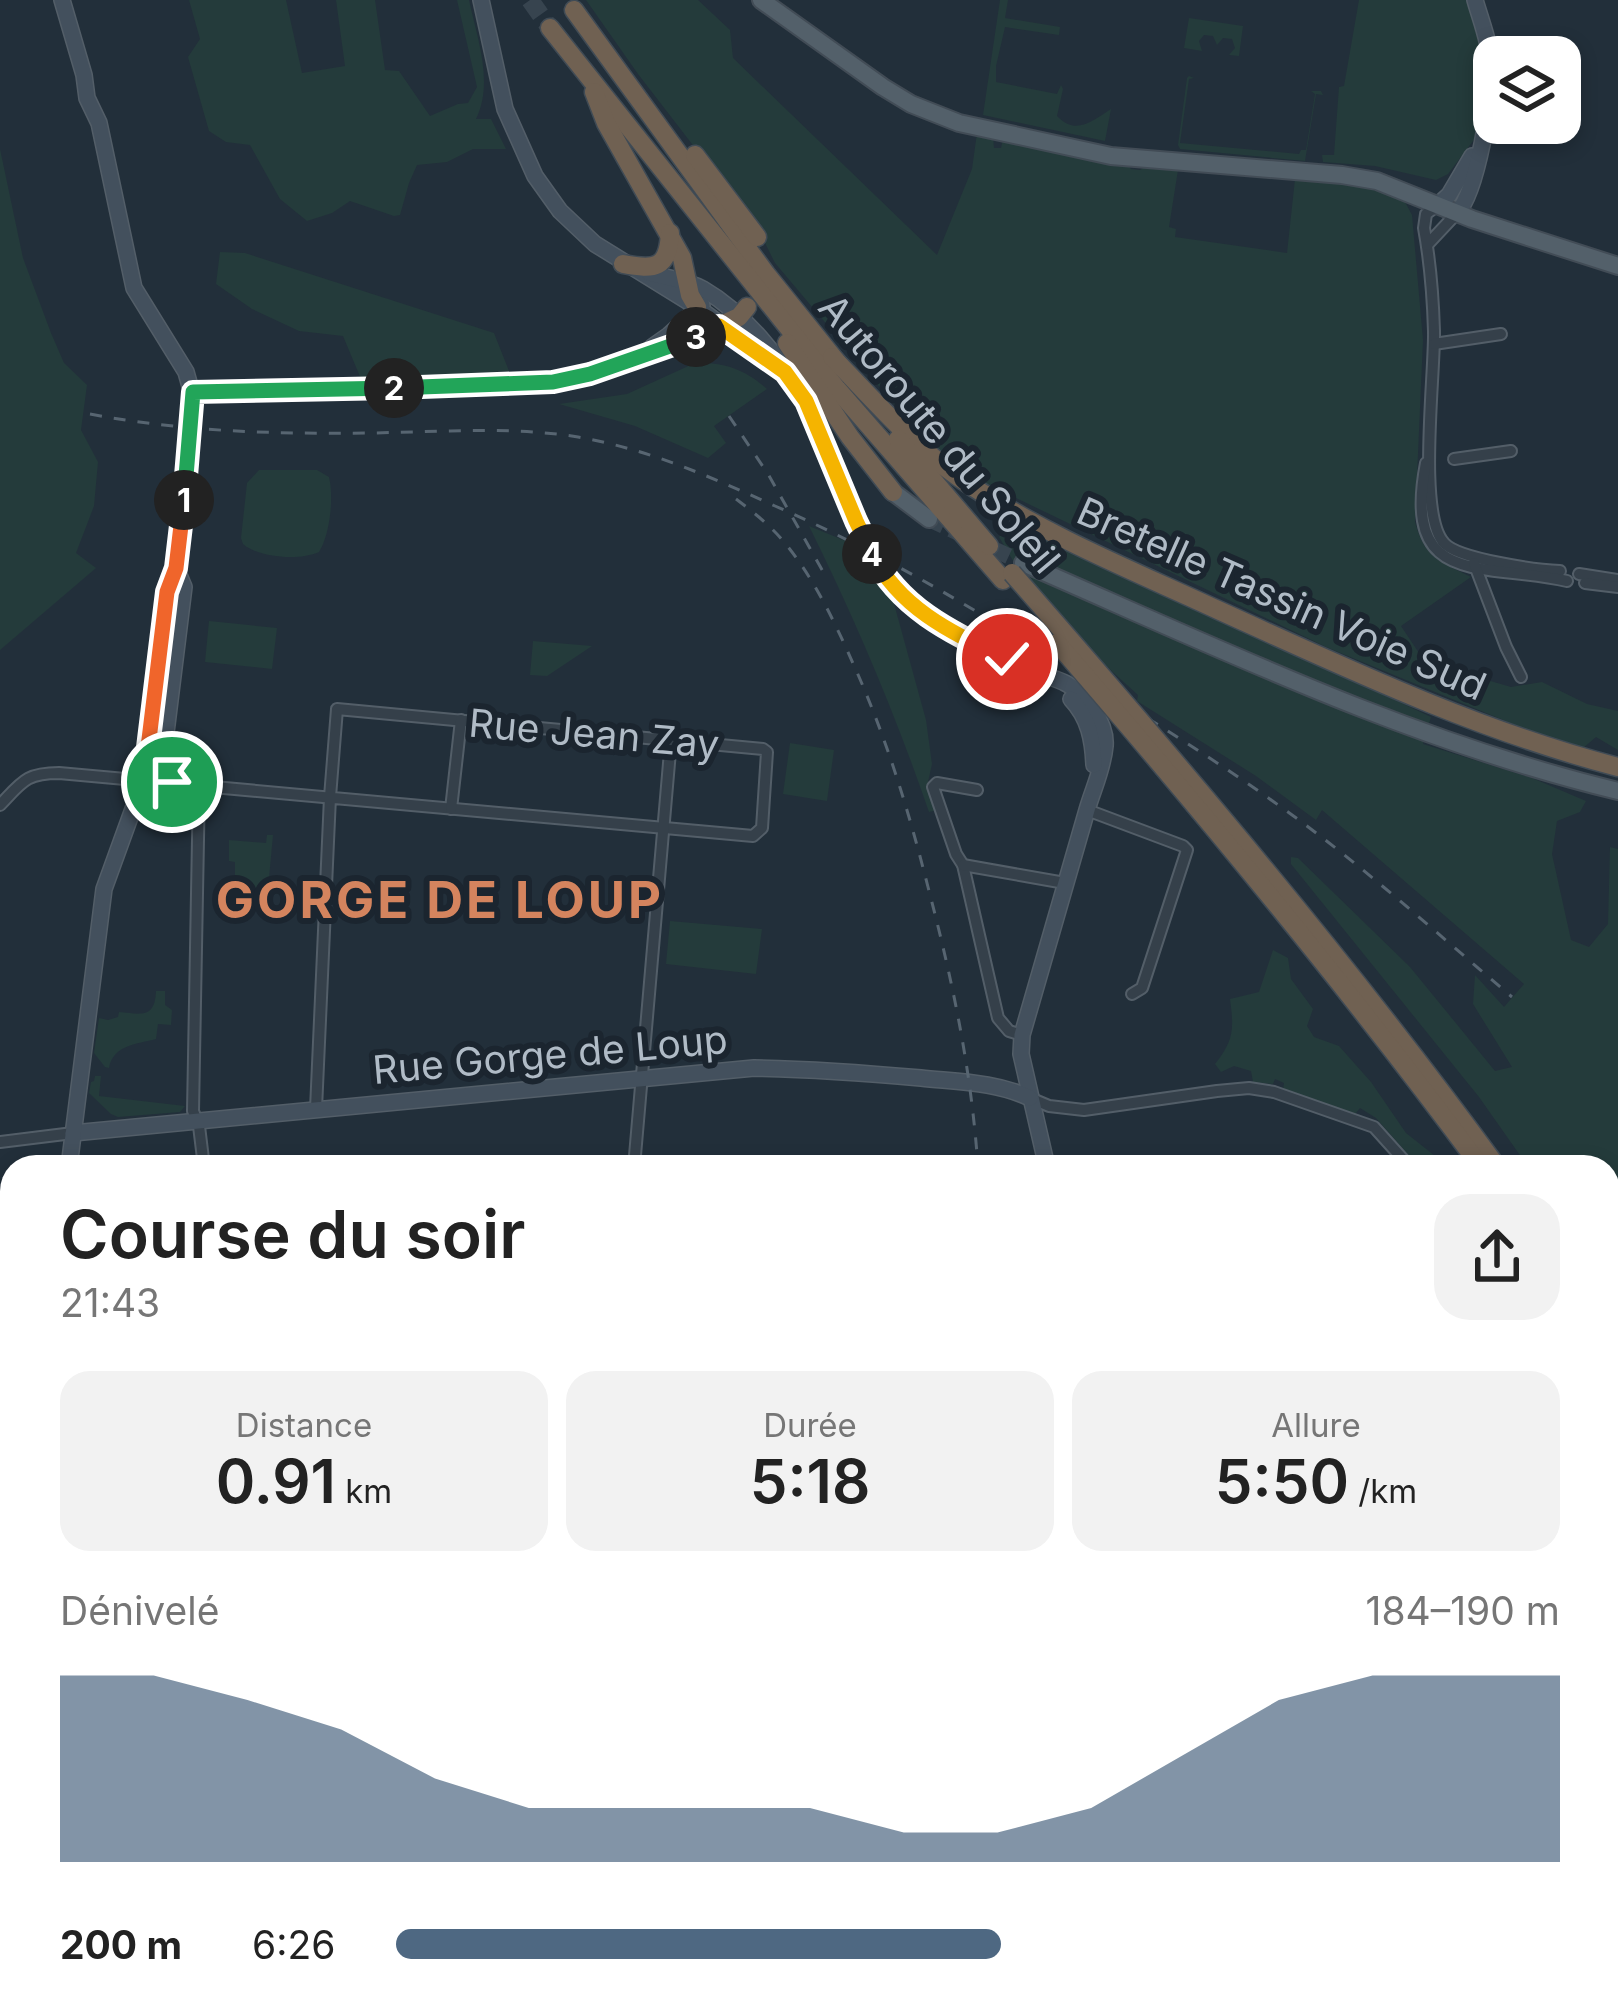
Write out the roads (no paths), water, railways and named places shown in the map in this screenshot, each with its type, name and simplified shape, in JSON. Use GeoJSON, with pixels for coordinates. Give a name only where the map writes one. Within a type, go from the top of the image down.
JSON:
{"type":"FeatureCollection","features":[{"type":"Feature","properties":{"kind":"highway","name":"Autoroute du Soleil"},"geometry":{"type":"LineString","coordinates":[[574,10],[832,357],[1184,771],[1348,971],[1488,1155]]}},
{"type":"Feature","properties":{"kind":"highway","name":"Autoroute du Soleil"},"geometry":{"type":"LineString","coordinates":[[550,28],[837,389],[1012,572],[1339,980],[1472,1155]]}},
{"type":"Feature","properties":{"kind":"highway"},"geometry":{"type":"LineString","coordinates":[[592,82],[595,101],[670,233],[686,270],[688,303]]}},
{"type":"Feature","properties":{"kind":"highway"},"geometry":{"type":"LineString","coordinates":[[649,112],[666,118],[757,237]]}},
{"type":"Feature","properties":{"kind":"highway"},"geometry":{"type":"LineString","coordinates":[[623,264],[647,268],[660,263],[667,257],[670,233]]}},
{"type":"Feature","properties":{"kind":"highway"},"geometry":{"type":"LineString","coordinates":[[724,249],[850,437],[893,492]]}},
{"type":"Feature","properties":{"kind":"highway"},"geometry":{"type":"LineString","coordinates":[[719,326],[743,312]]}},
{"type":"Feature","properties":{"kind":"highway","name":"Bretelle Tassin Voie Sud"},"geometry":{"type":"LineString","coordinates":[[832,357],[947,469],[1052,531],[1402,692],[1506,732],[1618,767]]}},
{"type":"Feature","properties":{"kind":"main road"},"geometry":{"type":"LineString","coordinates":[[62,0],[98,123],[134,288],[183,368],[193,400],[176,568],[167,592],[146,780],[104,889],[70,1155]]}},
{"type":"Feature","properties":{"kind":"main road"},"geometry":{"type":"LineString","coordinates":[[481,0],[505,109],[535,176],[560,211],[595,244],[785,372]]}},
{"type":"Feature","properties":{"kind":"main road"},"geometry":{"type":"LineString","coordinates":[[761,0],[883,87],[959,124],[1125,158],[1342,175],[1377,182],[1618,266]]}},
{"type":"Feature","properties":{"kind":"main road"},"geometry":{"type":"LineString","coordinates":[[1475,0],[1486,36]]}},
{"type":"Feature","properties":{"kind":"main road"},"geometry":{"type":"LineString","coordinates":[[1438,205],[1479,144]]}},
{"type":"Feature","properties":{"kind":"main road"},"geometry":{"type":"LineString","coordinates":[[1457,213],[1468,198],[1482,144]]}},
{"type":"Feature","properties":{"kind":"main road"},"geometry":{"type":"LineString","coordinates":[[630,361],[688,303]]}},
{"type":"Feature","properties":{"kind":"main road"},"geometry":{"type":"LineString","coordinates":[[688,303],[743,312],[806,401],[856,521],[886,576],[926,618],[1031,671],[1065,682],[1095,713],[1105,744],[1097,782],[1022,1035],[1021,1054],[1044,1155]]}},
{"type":"Feature","properties":{"kind":"main road"},"geometry":{"type":"LineString","coordinates":[[193,400],[553,382],[630,361],[719,326]]}},
{"type":"Feature","properties":{"kind":"main road"},"geometry":{"type":"LineString","coordinates":[[893,492],[929,519]]}},
{"type":"Feature","properties":{"kind":"main road"},"geometry":{"type":"LineString","coordinates":[[1012,572],[1415,730],[1618,791]]}},
{"type":"Feature","properties":{"kind":"main road","name":"Rue Gorge de Loup"},"geometry":{"type":"LineString","coordinates":[[73,1132],[754,1068],[826,1069],[1006,1087],[1030,1098]]}},
{"type":"Feature","properties":{"kind":"street"},"geometry":{"type":"LineString","coordinates":[[1438,205],[1425,219],[1434,344],[1421,512],[1426,537],[1442,557],[1463,566],[1474,562],[1563,576]]}},
{"type":"Feature","properties":{"kind":"street"},"geometry":{"type":"LineString","coordinates":[[1427,245],[1457,213]]}},
{"type":"Feature","properties":{"kind":"street"},"geometry":{"type":"LineString","coordinates":[[1434,344],[1501,334]]}},
{"type":"Feature","properties":{"kind":"street"},"geometry":{"type":"LineString","coordinates":[[1454,459],[1511,452]]}},
{"type":"Feature","properties":{"kind":"street"},"geometry":{"type":"LineString","coordinates":[[1474,562],[1521,676]]}},
{"type":"Feature","properties":{"kind":"street"},"geometry":{"type":"LineString","coordinates":[[1582,579],[1618,584]]}},
{"type":"Feature","properties":{"kind":"street","name":"Rue Jean Zay"},"geometry":{"type":"LineString","coordinates":[[330,796],[337,709],[767,752],[759,834],[663,829]]}},
{"type":"Feature","properties":{"kind":"street"},"geometry":{"type":"LineString","coordinates":[[452,809],[461,720]]}},
{"type":"Feature","properties":{"kind":"street"},"geometry":{"type":"LineString","coordinates":[[635,1155],[671,740]]}},
{"type":"Feature","properties":{"kind":"street"},"geometry":{"type":"LineString","coordinates":[[0,805],[26,779],[59,773],[663,829]]}},
{"type":"Feature","properties":{"kind":"street"},"geometry":{"type":"LineString","coordinates":[[977,790],[937,783],[933,787],[963,866],[998,1018],[1009,1031],[1022,1035]]}},
{"type":"Feature","properties":{"kind":"street"},"geometry":{"type":"LineString","coordinates":[[199,785],[193,1112],[202,1155]]}},
{"type":"Feature","properties":{"kind":"street"},"geometry":{"type":"LineString","coordinates":[[316,1109],[330,796]]}},
{"type":"Feature","properties":{"kind":"street"},"geometry":{"type":"LineString","coordinates":[[1089,804],[1186,850],[1142,988],[1132,994]]}},
{"type":"Feature","properties":{"kind":"street"},"geometry":{"type":"LineString","coordinates":[[963,866],[1065,883]]}},
{"type":"Feature","properties":{"kind":"street"},"geometry":{"type":"LineString","coordinates":[[1030,1098],[1049,1106],[1084,1110],[1249,1088],[1274,1092],[1374,1127],[1398,1155]]}},
{"type":"Feature","properties":{"kind":"street"},"geometry":{"type":"LineString","coordinates":[[0,1142],[73,1132]]}},
{"type":"Feature","properties":{"kind":"tunnel"},"geometry":{"type":"LineString","coordinates":[[530,0],[550,28]]}},
{"type":"Feature","properties":{"kind":"tunnel"},"geometry":{"type":"LineString","coordinates":[[929,519],[1023,563]]}},
{"type":"Feature","properties":{"kind":"railway"},"geometry":{"type":"LineString","coordinates":[[90,414],[160,425],[264,432],[552,434],[629,449],[703,475],[813,523],[924,581],[1198,750],[1336,848],[1512,997]]}},
{"type":"Feature","properties":{"kind":"railway"},"geometry":{"type":"LineString","coordinates":[[729,416],[825,575]]}},
{"type":"Feature","properties":{"kind":"railway"},"geometry":{"type":"LineString","coordinates":[[736,499],[779,536],[815,587],[856,670],[887,750],[921,859],[953,992],[977,1155]]}},
{"type":"Feature","properties":{"kind":"district","name":"GORGE DE LOUP"},"geometry":{"type":"Point","coordinates":[440,899]}}]}
